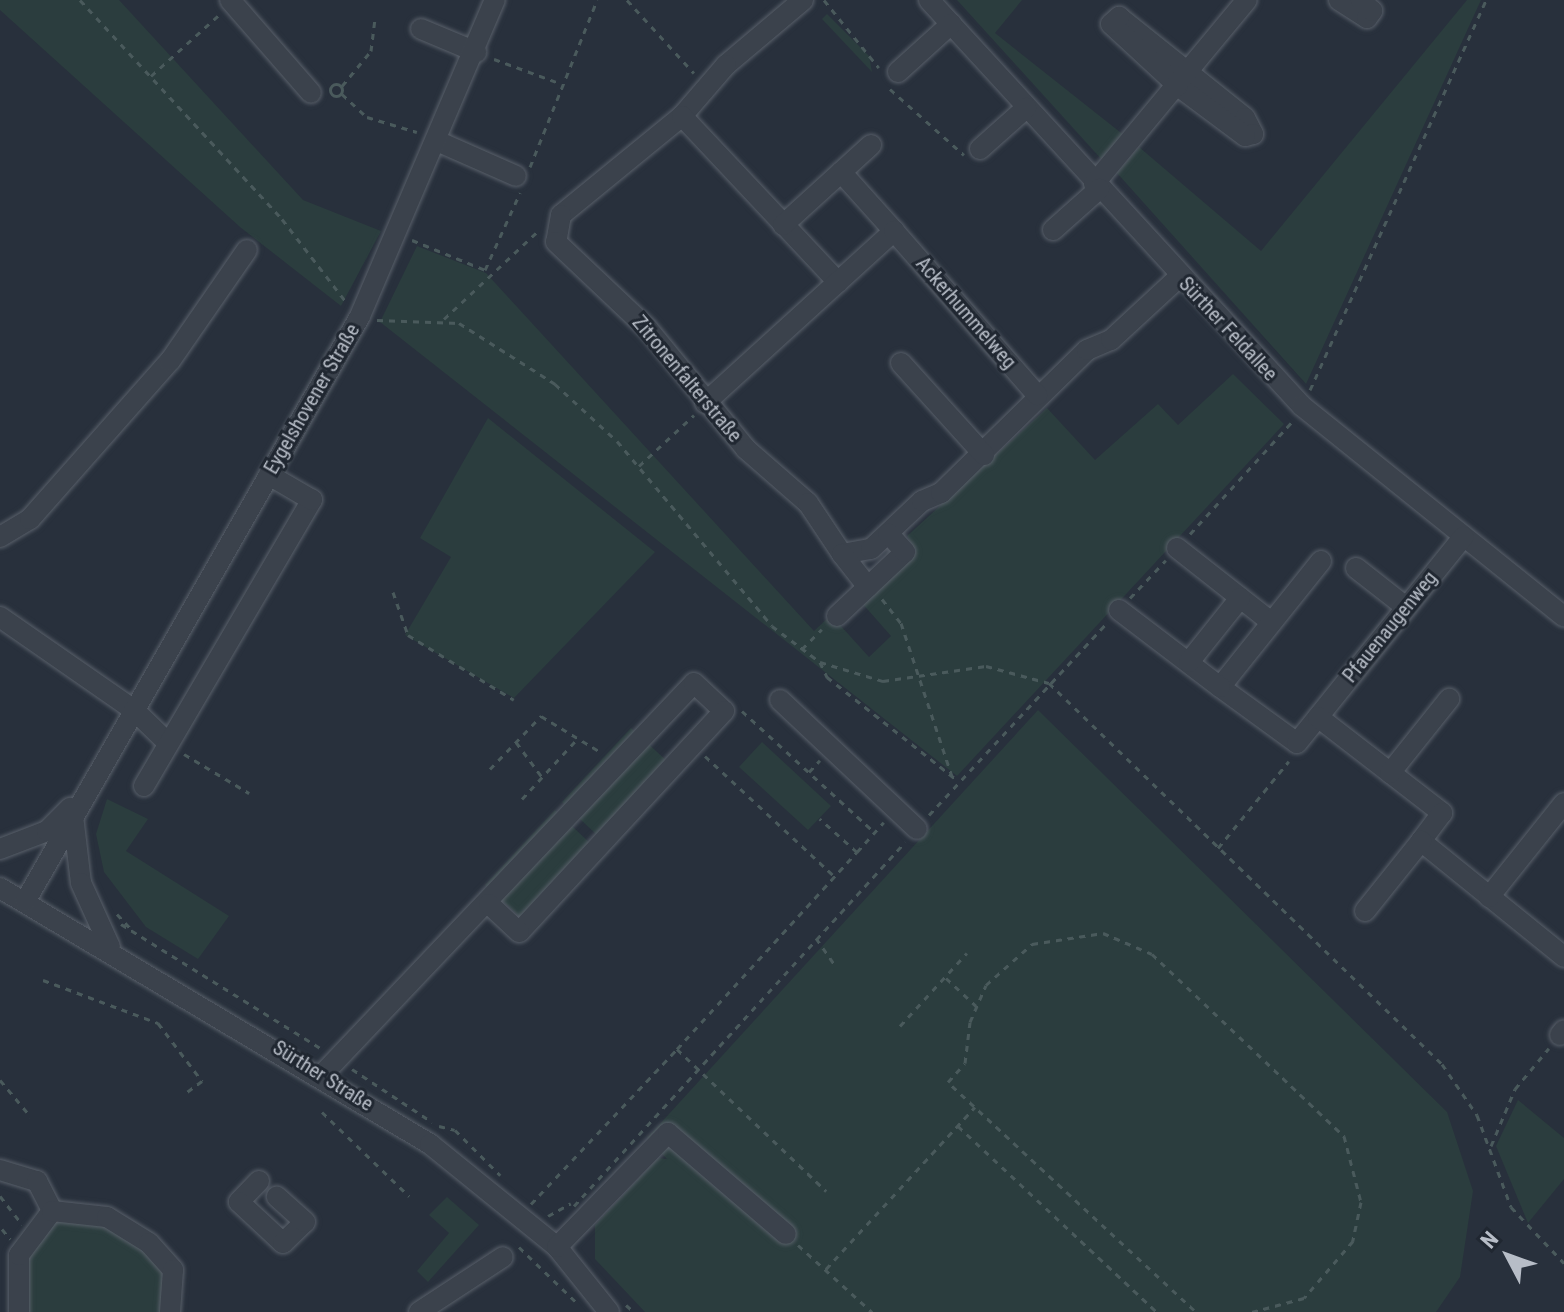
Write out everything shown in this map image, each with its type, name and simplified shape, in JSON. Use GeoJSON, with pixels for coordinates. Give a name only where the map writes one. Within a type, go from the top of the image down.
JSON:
{"type":"FeatureCollection","features":[{"type":"Feature","properties":{"kind":"street","name":"Eygelshovener Straße"},"geometry":{"type":"LineString","coordinates":[[25,902],[360,316],[439,142],[495,0]]}},
{"type":"Feature","properties":{"kind":"street"},"geometry":{"type":"LineString","coordinates":[[557,230],[561,215],[628,153],[682,116],[707,87],[803,0]]}},
{"type":"Feature","properties":{"kind":"street","name":"Sürther Feldallee"},"geometry":{"type":"LineString","coordinates":[[929,0],[1179,277],[1302,406],[1564,617]]}},
{"type":"Feature","properties":{"kind":"street"},"geometry":{"type":"LineString","coordinates":[[1053,230],[1096,186],[1247,0]]}},
{"type":"Feature","properties":{"kind":"street"},"geometry":{"type":"LineString","coordinates":[[1339,0],[1367,18],[1372,11],[1361,0]]}},
{"type":"Feature","properties":{"kind":"street"},"geometry":{"type":"LineString","coordinates":[[230,2],[311,93]]}},
{"type":"Feature","properties":{"kind":"street"},"geometry":{"type":"LineString","coordinates":[[898,72],[951,24]]}},
{"type":"Feature","properties":{"kind":"street"},"geometry":{"type":"LineString","coordinates":[[421,29],[476,52]]}},
{"type":"Feature","properties":{"kind":"street"},"geometry":{"type":"LineString","coordinates":[[976,149],[1026,108]]}},
{"type":"Feature","properties":{"kind":"street"},"geometry":{"type":"LineString","coordinates":[[682,116],[838,282]]}},
{"type":"Feature","properties":{"kind":"street"},"geometry":{"type":"LineString","coordinates":[[439,142],[516,176]]}},
{"type":"Feature","properties":{"kind":"street"},"geometry":{"type":"LineString","coordinates":[[783,225],[871,145]]}},
{"type":"Feature","properties":{"kind":"street","name":"Ackerhummelweg"},"geometry":{"type":"LineString","coordinates":[[841,172],[1037,395]]}},
{"type":"Feature","properties":{"kind":"street","name":"Zitronenfalterstraße"},"geometry":{"type":"LineString","coordinates":[[557,230],[556,242],[647,328],[705,404],[808,503],[868,587]]}},
{"type":"Feature","properties":{"kind":"street"},"geometry":{"type":"LineString","coordinates":[[705,404],[894,231]]}},
{"type":"Feature","properties":{"kind":"street"},"geometry":{"type":"LineString","coordinates":[[0,537],[30,519],[150,385],[247,250]]}},
{"type":"Feature","properties":{"kind":"street"},"geometry":{"type":"LineString","coordinates":[[842,554],[859,556],[984,455],[1037,395],[1179,277]]}},
{"type":"Feature","properties":{"kind":"street"},"geometry":{"type":"LineString","coordinates":[[901,363],[984,455]]}},
{"type":"Feature","properties":{"kind":"street"},"geometry":{"type":"LineString","coordinates":[[144,786],[167,742],[312,500],[269,475]]}},
{"type":"Feature","properties":{"kind":"street"},"geometry":{"type":"LineString","coordinates":[[837,616],[905,552],[888,533]]}},
{"type":"Feature","properties":{"kind":"street","name":"Pfauenaugenweg"},"geometry":{"type":"LineString","coordinates":[[1297,743],[1463,537]]}},
{"type":"Feature","properties":{"kind":"street"},"geometry":{"type":"LineString","coordinates":[[1177,548],[1271,622]]}},
{"type":"Feature","properties":{"kind":"street"},"geometry":{"type":"LineString","coordinates":[[1220,687],[1321,561]]}},
{"type":"Feature","properties":{"kind":"street"},"geometry":{"type":"LineString","coordinates":[[1356,568],[1406,607]]}},
{"type":"Feature","properties":{"kind":"street"},"geometry":{"type":"LineString","coordinates":[[1189,662],[1240,598]]}},
{"type":"Feature","properties":{"kind":"street"},"geometry":{"type":"LineString","coordinates":[[1119,610],[1297,743]]}},
{"type":"Feature","properties":{"kind":"street"},"geometry":{"type":"LineString","coordinates":[[0,617],[134,710],[167,742]]}},
{"type":"Feature","properties":{"kind":"street"},"geometry":{"type":"LineString","coordinates":[[322,1075],[473,910],[489,904],[694,683],[724,711],[519,932],[489,904]]}},
{"type":"Feature","properties":{"kind":"street"},"geometry":{"type":"LineString","coordinates":[[1390,773],[1449,699]]}},
{"type":"Feature","properties":{"kind":"street"},"geometry":{"type":"LineString","coordinates":[[780,700],[917,829]]}},
{"type":"Feature","properties":{"kind":"street"},"geometry":{"type":"LineString","coordinates":[[1318,717],[1442,813],[1365,911]]}},
{"type":"Feature","properties":{"kind":"street","name":"Eygelshovener Straße"},"geometry":{"type":"LineString","coordinates":[[0,849],[47,831],[93,780]]}},
{"type":"Feature","properties":{"kind":"street"},"geometry":{"type":"LineString","coordinates":[[1489,897],[1564,803]]}},
{"type":"Feature","properties":{"kind":"street"},"geometry":{"type":"LineString","coordinates":[[73,816],[81,883],[110,947]]}},
{"type":"Feature","properties":{"kind":"street"},"geometry":{"type":"LineString","coordinates":[[1421,841],[1564,957]]}},
{"type":"Feature","properties":{"kind":"street","name":"Sürther Straße"},"geometry":{"type":"LineString","coordinates":[[0,888],[110,947],[430,1144],[557,1247],[609,1312]]}},
{"type":"Feature","properties":{"kind":"street"},"geometry":{"type":"LineString","coordinates":[[557,1247],[579,1210],[668,1133],[786,1234]]}},
{"type":"Feature","properties":{"kind":"street"},"geometry":{"type":"LineString","coordinates":[[0,1170],[37,1181],[52,1211]]}},
{"type":"Feature","properties":{"kind":"street"},"geometry":{"type":"LineString","coordinates":[[259,1181],[239,1202],[283,1243],[305,1222],[277,1197]]}},
{"type":"Feature","properties":{"kind":"street"},"geometry":{"type":"LineString","coordinates":[[19,1312],[18,1263],[30,1233],[52,1211]]}},
{"type":"Feature","properties":{"kind":"street"},"geometry":{"type":"LineString","coordinates":[[52,1211],[107,1217],[156,1249],[173,1270],[170,1312]]}},
{"type":"Feature","properties":{"kind":"street"},"geometry":{"type":"LineString","coordinates":[[425,1310],[503,1257]]}},
{"type":"Feature","properties":{"kind":"path"},"geometry":{"type":"LineString","coordinates":[[80,0],[282,219],[360,316],[393,324],[444,319],[529,364],[639,466],[765,618],[820,662],[856,679],[922,679],[986,666],[1049,683],[1442,1064],[1491,1146],[1511,1207],[1564,1263]]}},
{"type":"Feature","properties":{"kind":"path"},"geometry":{"type":"LineString","coordinates":[[627,0],[707,87]]}},
{"type":"Feature","properties":{"kind":"path"},"geometry":{"type":"LineString","coordinates":[[824,0],[919,120],[960,158],[976,149]]}},
{"type":"Feature","properties":{"kind":"path"},"geometry":{"type":"LineString","coordinates":[[519,1194],[529,1205],[555,1216],[579,1210],[696,1069],[1049,683],[1177,548],[1302,406],[1486,0]]}},
{"type":"Feature","properties":{"kind":"path"},"geometry":{"type":"LineString","coordinates":[[151,76],[230,2]]}},
{"type":"Feature","properties":{"kind":"path"},"geometry":{"type":"LineString","coordinates":[[375,17],[371,51],[342,86],[330,89],[342,94],[367,117],[439,142]]}},
{"type":"Feature","properties":{"kind":"path"},"geometry":{"type":"LineString","coordinates":[[476,52],[563,85]]}},
{"type":"Feature","properties":{"kind":"path"},"geometry":{"type":"LineString","coordinates":[[342,86],[342,94]]}},
{"type":"Feature","properties":{"kind":"path"},"geometry":{"type":"LineString","coordinates":[[444,319],[540,229],[557,230]]}},
{"type":"Feature","properties":{"kind":"path"},"geometry":{"type":"LineString","coordinates":[[639,466],[705,404]]}},
{"type":"Feature","properties":{"kind":"path"},"geometry":{"type":"LineString","coordinates":[[868,587],[897,614],[922,679],[952,776]]}},
{"type":"Feature","properties":{"kind":"path"},"geometry":{"type":"LineString","coordinates":[[393,592],[408,635],[514,700]]}},
{"type":"Feature","properties":{"kind":"path"},"geometry":{"type":"LineString","coordinates":[[802,649],[837,616]]}},
{"type":"Feature","properties":{"kind":"path"},"geometry":{"type":"LineString","coordinates":[[820,662],[827,677],[960,782]]}},
{"type":"Feature","properties":{"kind":"path"},"geometry":{"type":"LineString","coordinates":[[724,711],[732,702],[874,832]]}},
{"type":"Feature","properties":{"kind":"path"},"geometry":{"type":"LineString","coordinates":[[490,769],[541,716],[617,766]]}},
{"type":"Feature","properties":{"kind":"path"},"geometry":{"type":"LineString","coordinates":[[522,799],[578,738]]}},
{"type":"Feature","properties":{"kind":"path"},"geometry":{"type":"LineString","coordinates":[[697,740],[697,749],[834,876]]}},
{"type":"Feature","properties":{"kind":"path"},"geometry":{"type":"LineString","coordinates":[[167,742],[249,793]]}},
{"type":"Feature","properties":{"kind":"path"},"geometry":{"type":"LineString","coordinates":[[516,742],[542,777]]}},
{"type":"Feature","properties":{"kind":"path"},"geometry":{"type":"LineString","coordinates":[[1218,848],[1297,743]]}},
{"type":"Feature","properties":{"kind":"path"},"geometry":{"type":"LineString","coordinates":[[529,1205],[677,1049],[895,809]]}},
{"type":"Feature","properties":{"kind":"path"},"geometry":{"type":"LineString","coordinates":[[820,819],[857,852]]}},
{"type":"Feature","properties":{"kind":"path"},"geometry":{"type":"LineString","coordinates":[[134,932],[455,1130],[508,1183]]}},
{"type":"Feature","properties":{"kind":"path"},"geometry":{"type":"LineString","coordinates":[[1194,1311],[948,1082],[965,1063],[976,1006],[1000,968],[1032,944],[1078,932],[1118,936],[1152,954],[1324,1111],[1357,1168],[1361,1202],[1353,1241],[1304,1298],[1252,1312]]}},
{"type":"Feature","properties":{"kind":"path"},"geometry":{"type":"LineString","coordinates":[[816,938],[835,965]]}},
{"type":"Feature","properties":{"kind":"path"},"geometry":{"type":"LineString","coordinates":[[900,1026],[967,953]]}},
{"type":"Feature","properties":{"kind":"path"},"geometry":{"type":"LineString","coordinates":[[945,977],[976,1006]]}},
{"type":"Feature","properties":{"kind":"path"},"geometry":{"type":"LineString","coordinates":[[43,980],[158,1023],[202,1081],[187,1092]]}},
{"type":"Feature","properties":{"kind":"path"},"geometry":{"type":"LineString","coordinates":[[1491,1146],[1515,1089],[1562,1032]]}},
{"type":"Feature","properties":{"kind":"path"},"geometry":{"type":"LineString","coordinates":[[677,1049],[826,1191]]}},
{"type":"Feature","properties":{"kind":"path"},"geometry":{"type":"LineString","coordinates":[[0,1080],[31,1117]]}},
{"type":"Feature","properties":{"kind":"path"},"geometry":{"type":"LineString","coordinates":[[826,1269],[975,1107]]}},
{"type":"Feature","properties":{"kind":"path"},"geometry":{"type":"LineString","coordinates":[[322,1112],[409,1196]]}},
{"type":"Feature","properties":{"kind":"path"},"geometry":{"type":"LineString","coordinates":[[958,1126],[1157,1312]]}},
{"type":"Feature","properties":{"kind":"path"},"geometry":{"type":"LineString","coordinates":[[0,1196],[30,1233]]}},
{"type":"Feature","properties":{"kind":"path"},"geometry":{"type":"LineString","coordinates":[[786,1234],[872,1312]]}},
{"type":"Feature","properties":{"kind":"path"},"geometry":{"type":"LineString","coordinates":[[526,1254],[585,1312]]}},
{"type":"Feature","properties":{"kind":"shaded area"},"geometry":{"type":"Polygon","coordinates":[[[0,0],[119,0],[303,200],[381,231],[341,306],[240,227],[0,10],[0,0]]]}},
{"type":"Feature","properties":{"kind":"shaded area"},"geometry":{"type":"Polygon","coordinates":[[[957,0],[1022,0],[995,33],[1125,136],[1103,161],[957,0]]]}},
{"type":"Feature","properties":{"kind":"shaded area"},"geometry":{"type":"Polygon","coordinates":[[[1467,0],[1481,0],[1306,384],[1117,173],[1139,147],[1261,251],[1467,0]]]}},
{"type":"Feature","properties":{"kind":"shaded area"},"geometry":{"type":"Polygon","coordinates":[[[827,14],[869,56],[872,72],[822,19],[827,14]]]}},
{"type":"Feature","properties":{"kind":"shaded area"},"geometry":{"type":"Polygon","coordinates":[[[417,246],[486,273],[814,631],[831,615],[869,657],[891,636],[861,602],[916,552],[907,536],[1047,408],[1095,460],[1158,404],[1178,425],[1233,374],[1284,424],[957,776],[380,322],[417,246]]]}},
{"type":"Feature","properties":{"kind":"shaded area"},"geometry":{"type":"Polygon","coordinates":[[[488,418],[655,552],[514,698],[405,635],[451,557],[420,538],[488,418]]]}},
{"type":"Feature","properties":{"kind":"shaded area"},"geometry":{"type":"Polygon","coordinates":[[[1038,710],[1447,1112],[1473,1191],[1460,1277],[1436,1312],[645,1312],[595,1259],[595,1225],[658,1158],[667,1159],[647,1138],[1038,710]]]}},
{"type":"Feature","properties":{"kind":"shaded area"},"geometry":{"type":"Polygon","coordinates":[[[631,728],[668,762],[599,837],[562,802],[631,728]]]}},
{"type":"Feature","properties":{"kind":"shaded area"},"geometry":{"type":"Polygon","coordinates":[[[762,742],[831,806],[808,830],[739,767],[762,742]]]}},
{"type":"Feature","properties":{"kind":"shaded area"},"geometry":{"type":"Polygon","coordinates":[[[107,799],[148,819],[126,851],[229,916],[198,959],[146,927],[104,872],[96,834],[107,799]]]}},
{"type":"Feature","properties":{"kind":"shaded area"},"geometry":{"type":"Polygon","coordinates":[[[555,810],[592,845],[522,919],[485,885],[555,810]]]}},
{"type":"Feature","properties":{"kind":"shaded area"},"geometry":{"type":"Polygon","coordinates":[[[1518,1100],[1564,1138],[1564,1179],[1528,1223],[1496,1146],[1518,1100]]]}},
{"type":"Feature","properties":{"kind":"shaded area"},"geometry":{"type":"Polygon","coordinates":[[[447,1197],[479,1225],[428,1282],[417,1271],[449,1233],[429,1215],[447,1197]]]}},
{"type":"Feature","properties":{"kind":"shaded area"},"geometry":{"type":"Polygon","coordinates":[[[51,1219],[121,1229],[171,1278],[164,1312],[25,1312],[27,1248],[51,1219]]]}}]}
